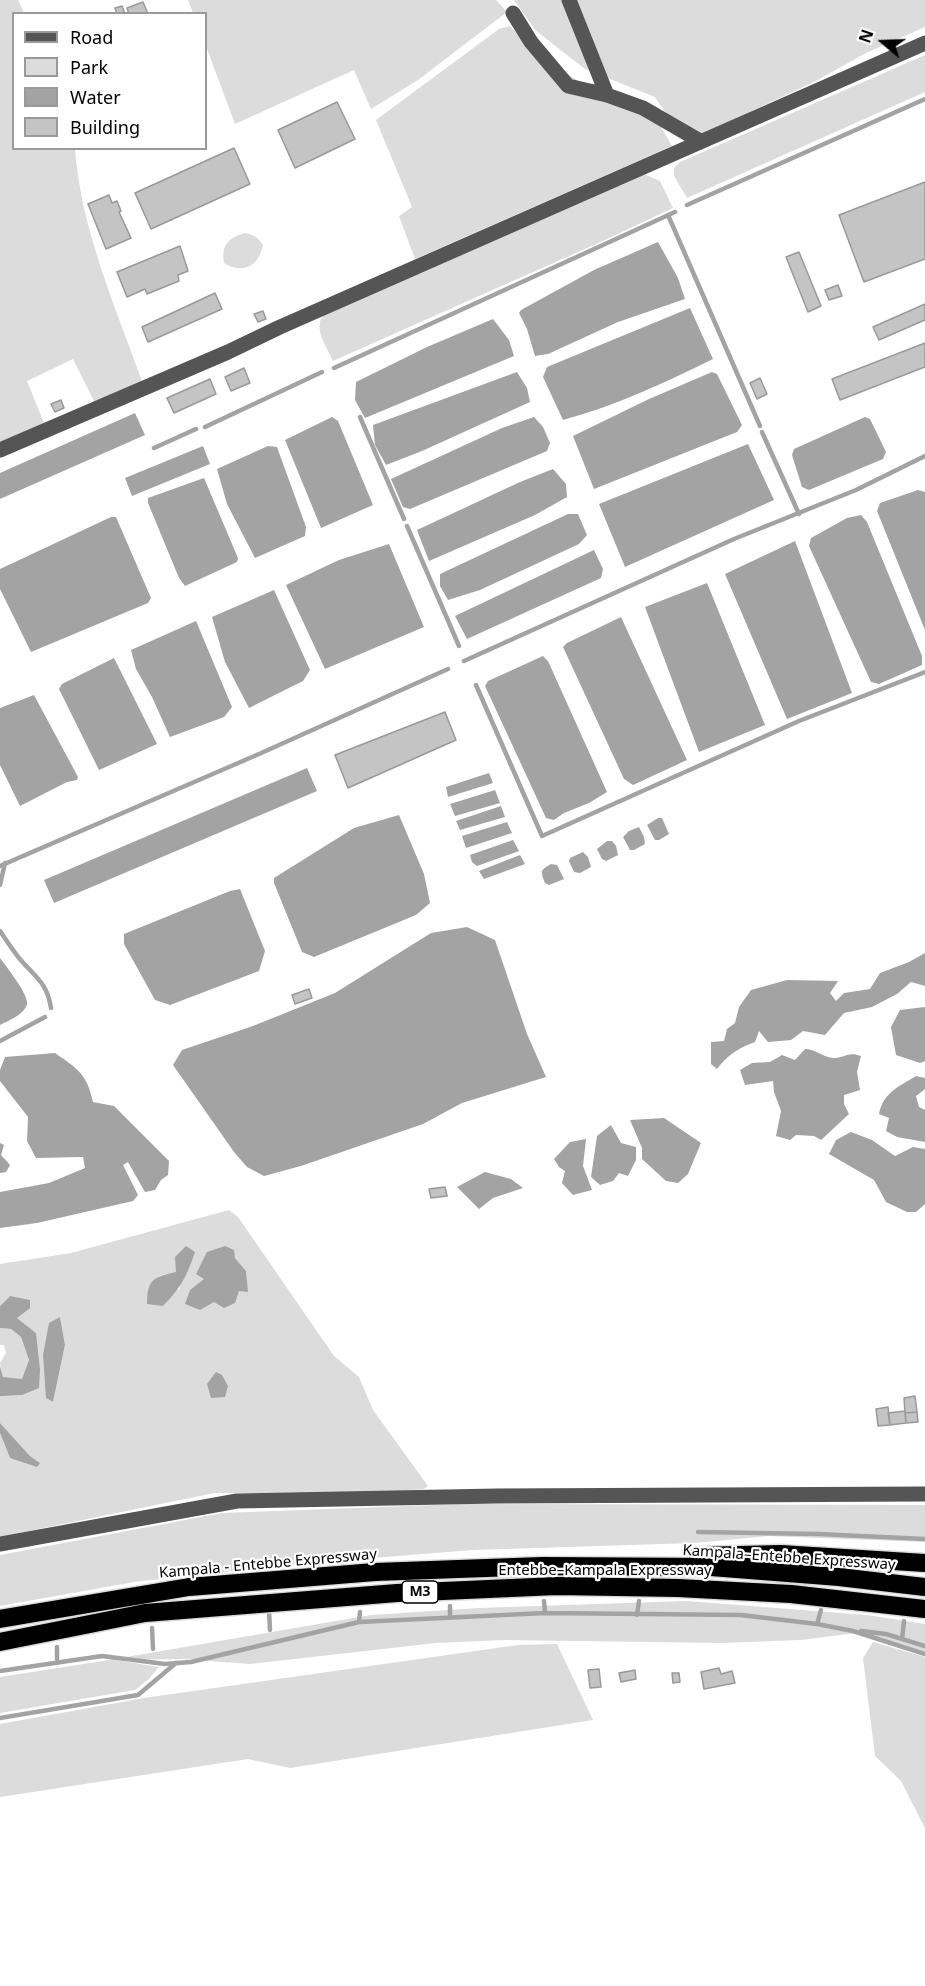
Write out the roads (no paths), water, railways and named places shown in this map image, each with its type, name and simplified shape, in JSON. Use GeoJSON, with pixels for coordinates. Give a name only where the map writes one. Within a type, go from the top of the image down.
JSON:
{"type":"FeatureCollection","features":[{"type":"Feature","properties":{"kind":"highway"},"geometry":{"type":"LineString","coordinates":[[542,1566],[561,1558],[781,1554],[925,1563]]}},
{"type":"Feature","properties":{"kind":"highway","name":"Kampala–Entebbe Expressway"},"geometry":{"type":"LineString","coordinates":[[542,1566],[711,1567],[839,1577],[925,1587]]}},
{"type":"Feature","properties":{"kind":"highway","name":"Kampala - Entebbe Expressway"},"geometry":{"type":"LineString","coordinates":[[0,1619],[189,1587],[332,1575],[542,1566]]}},
{"type":"Feature","properties":{"kind":"highway","name":"Entebbe–Kampala Expressway"},"geometry":{"type":"LineString","coordinates":[[0,1642],[145,1612],[397,1593],[557,1586],[678,1588],[769,1593],[925,1609]]}},
{"type":"Feature","properties":{"kind":"street"},"geometry":{"type":"LineString","coordinates":[[569,0],[607,95]]}},
{"type":"Feature","properties":{"kind":"street"},"geometry":{"type":"LineString","coordinates":[[513,13],[531,42],[568,86],[607,95],[643,108],[700,141]]}},
{"type":"Feature","properties":{"kind":"street"},"geometry":{"type":"LineString","coordinates":[[0,450],[228,352],[925,43]]}},
{"type":"Feature","properties":{"kind":"street"},"geometry":{"type":"LineString","coordinates":[[0,1544],[237,1501],[509,1496],[925,1494]]}},
{"type":"Feature","properties":{"kind":"water"},"geometry":{"type":"Polygon","coordinates":[[[658,242],[678,278],[685,299],[618,322],[548,354],[535,356],[527,329],[519,313],[521,310],[594,270],[658,242]]]}},
{"type":"Feature","properties":{"kind":"water"},"geometry":{"type":"Polygon","coordinates":[[[690,308],[713,359],[620,401],[563,420],[543,377],[547,367],[690,308]]]}},
{"type":"Feature","properties":{"kind":"water"},"geometry":{"type":"Polygon","coordinates":[[[493,319],[509,340],[514,356],[365,418],[355,400],[356,382],[427,347],[493,319]]]}},
{"type":"Feature","properties":{"kind":"water"},"geometry":{"type":"Polygon","coordinates":[[[517,372],[527,388],[530,402],[386,465],[375,445],[373,425],[517,372]]]}},
{"type":"Feature","properties":{"kind":"water"},"geometry":{"type":"Polygon","coordinates":[[[712,372],[717,374],[742,425],[737,432],[594,489],[573,436],[649,399],[712,372]]]}},
{"type":"Feature","properties":{"kind":"water"},"geometry":{"type":"Polygon","coordinates":[[[135,413],[145,435],[0,499],[0,473],[135,413]]]}},
{"type":"Feature","properties":{"kind":"water"},"geometry":{"type":"Polygon","coordinates":[[[332,417],[338,421],[373,505],[321,528],[285,440],[332,417]]]}},
{"type":"Feature","properties":{"kind":"water"},"geometry":{"type":"Polygon","coordinates":[[[534,417],[543,427],[550,443],[547,451],[410,509],[403,507],[391,479],[502,428],[534,417]]]}},
{"type":"Feature","properties":{"kind":"water"},"geometry":{"type":"Polygon","coordinates":[[[865,417],[870,419],[886,452],[883,459],[809,490],[802,487],[792,455],[794,449],[865,417]]]}},
{"type":"Feature","properties":{"kind":"water"},"geometry":{"type":"Polygon","coordinates":[[[748,444],[774,500],[625,567],[599,504],[748,444]]]}},
{"type":"Feature","properties":{"kind":"water"},"geometry":{"type":"Polygon","coordinates":[[[203,446],[210,464],[132,496],[125,478],[203,446]]]}},
{"type":"Feature","properties":{"kind":"water"},"geometry":{"type":"Polygon","coordinates":[[[268,446],[277,447],[306,527],[305,536],[255,558],[227,504],[217,469],[268,446]]]}},
{"type":"Feature","properties":{"kind":"water"},"geometry":{"type":"Polygon","coordinates":[[[553,469],[566,484],[567,497],[535,515],[429,561],[417,530],[553,469]]]}},
{"type":"Feature","properties":{"kind":"water"},"geometry":{"type":"Polygon","coordinates":[[[204,478],[238,558],[237,562],[185,586],[179,578],[148,503],[148,498],[204,478]]]}},
{"type":"Feature","properties":{"kind":"water"},"geometry":{"type":"Polygon","coordinates":[[[918,490],[925,492],[925,630],[877,511],[880,503],[918,490]]]}},
{"type":"Feature","properties":{"kind":"water"},"geometry":{"type":"Polygon","coordinates":[[[568,514],[578,514],[587,535],[579,544],[480,590],[448,600],[440,586],[440,574],[568,514]]]}},
{"type":"Feature","properties":{"kind":"water"},"geometry":{"type":"Polygon","coordinates":[[[861,515],[867,522],[922,656],[922,665],[879,684],[871,682],[809,546],[811,538],[847,518],[861,515]]]}},
{"type":"Feature","properties":{"kind":"water"},"geometry":{"type":"Polygon","coordinates":[[[111,517],[116,517],[151,598],[148,603],[31,652],[0,589],[0,569],[111,517]]]}},
{"type":"Feature","properties":{"kind":"water"},"geometry":{"type":"Polygon","coordinates":[[[795,541],[852,693],[787,719],[725,574],[795,541]]]}},
{"type":"Feature","properties":{"kind":"water"},"geometry":{"type":"Polygon","coordinates":[[[389,544],[424,627],[325,669],[286,585],[339,560],[389,544]]]}},
{"type":"Feature","properties":{"kind":"water"},"geometry":{"type":"Polygon","coordinates":[[[594,550],[603,569],[601,578],[467,639],[455,616],[594,550]]]}},
{"type":"Feature","properties":{"kind":"water"},"geometry":{"type":"Polygon","coordinates":[[[707,583],[765,725],[699,752],[645,607],[707,583]]]}},
{"type":"Feature","properties":{"kind":"water"},"geometry":{"type":"Polygon","coordinates":[[[274,590],[310,670],[303,681],[249,708],[225,662],[212,617],[274,590]]]}},
{"type":"Feature","properties":{"kind":"water"},"geometry":{"type":"Polygon","coordinates":[[[621,617],[687,760],[633,785],[624,779],[563,647],[621,617]]]}},
{"type":"Feature","properties":{"kind":"water"},"geometry":{"type":"Polygon","coordinates":[[[196,621],[232,707],[224,717],[170,737],[136,669],[131,650],[196,621]]]}},
{"type":"Feature","properties":{"kind":"water"},"geometry":{"type":"Polygon","coordinates":[[[543,656],[548,661],[607,792],[554,820],[546,818],[485,686],[488,681],[543,656]]]}},
{"type":"Feature","properties":{"kind":"water"},"geometry":{"type":"Polygon","coordinates":[[[114,658],[157,744],[99,770],[59,689],[62,684],[114,658]]]}},
{"type":"Feature","properties":{"kind":"water"},"geometry":{"type":"Polygon","coordinates":[[[34,695],[78,777],[77,780],[67,782],[20,806],[0,765],[0,708],[34,695]]]}},
{"type":"Feature","properties":{"kind":"water"},"geometry":{"type":"Polygon","coordinates":[[[307,768],[317,791],[54,903],[44,880],[307,768]]]}},
{"type":"Feature","properties":{"kind":"water"},"geometry":{"type":"Polygon","coordinates":[[[489,773],[493,783],[448,797],[446,787],[489,773]]]}},
{"type":"Feature","properties":{"kind":"water"},"geometry":{"type":"Polygon","coordinates":[[[495,790],[500,803],[455,816],[450,804],[495,790]]]}},
{"type":"Feature","properties":{"kind":"water"},"geometry":{"type":"Polygon","coordinates":[[[501,806],[505,817],[460,830],[456,821],[501,806]]]}},
{"type":"Feature","properties":{"kind":"water"},"geometry":{"type":"Polygon","coordinates":[[[399,815],[424,874],[430,903],[416,915],[314,957],[302,952],[274,878],[354,828],[399,815]]]}},
{"type":"Feature","properties":{"kind":"water"},"geometry":{"type":"Polygon","coordinates":[[[662,818],[669,834],[655,840],[647,825],[662,818]]]}},
{"type":"Feature","properties":{"kind":"water"},"geometry":{"type":"Polygon","coordinates":[[[507,822],[512,833],[466,848],[462,836],[507,822]]]}},
{"type":"Feature","properties":{"kind":"water"},"geometry":{"type":"Polygon","coordinates":[[[639,827],[645,844],[630,850],[623,837],[629,831],[639,827]]]}},
{"type":"Feature","properties":{"kind":"water"},"geometry":{"type":"Polygon","coordinates":[[[513,840],[519,851],[477,866],[472,862],[470,855],[513,840]]]}},
{"type":"Feature","properties":{"kind":"water"},"geometry":{"type":"Polygon","coordinates":[[[607,841],[612,841],[616,846],[618,855],[606,861],[602,859],[597,849],[607,841]]]}},
{"type":"Feature","properties":{"kind":"water"},"geometry":{"type":"Polygon","coordinates":[[[583,852],[588,857],[591,867],[580,873],[574,872],[570,858],[583,852]]]}},
{"type":"Feature","properties":{"kind":"water"},"geometry":{"type":"Polygon","coordinates":[[[520,855],[525,864],[484,879],[479,871],[520,855]]]}},
{"type":"Feature","properties":{"kind":"water"},"geometry":{"type":"Polygon","coordinates":[[[551,864],[557,865],[564,879],[549,885],[545,883],[542,872],[551,864]]]}},
{"type":"Feature","properties":{"kind":"water"},"geometry":{"type":"Polygon","coordinates":[[[240,889],[265,951],[259,971],[170,1005],[155,1000],[124,944],[124,934],[240,889]]]}},
{"type":"Feature","properties":{"kind":"water"},"geometry":{"type":"Polygon","coordinates":[[[467,927],[495,940],[527,1034],[546,1077],[462,1103],[423,1124],[301,1166],[264,1176],[247,1167],[173,1065],[182,1050],[253,1026],[335,993],[431,933],[467,927]]]}},
{"type":"Feature","properties":{"kind":"water"},"geometry":{"type":"Polygon","coordinates":[[[925,953],[925,986],[911,982],[897,994],[872,1007],[844,1013],[825,1035],[803,1031],[791,1040],[768,1042],[759,1031],[755,1042],[734,1052],[717,1069],[711,1064],[711,1042],[724,1041],[727,1029],[735,1023],[739,1007],[751,990],[787,980],[838,981],[830,993],[836,1001],[844,993],[870,989],[880,973],[925,953]]]}},
{"type":"Feature","properties":{"kind":"water"},"geometry":{"type":"Polygon","coordinates":[[[0,958],[21,988],[27,1004],[20,1014],[0,1025],[0,958]]]}},
{"type":"Feature","properties":{"kind":"water"},"geometry":{"type":"Polygon","coordinates":[[[925,1007],[925,1061],[920,1063],[896,1055],[891,1027],[900,1010],[925,1007]]]}},
{"type":"Feature","properties":{"kind":"water"},"geometry":{"type":"Polygon","coordinates":[[[805,1049],[833,1058],[850,1054],[861,1056],[857,1072],[860,1090],[844,1095],[844,1104],[849,1114],[821,1140],[814,1136],[796,1135],[790,1140],[776,1136],[781,1111],[774,1092],[773,1081],[745,1085],[740,1070],[752,1063],[770,1062],[782,1055],[795,1060],[805,1049]]]}},
{"type":"Feature","properties":{"kind":"water"},"geometry":{"type":"Polygon","coordinates":[[[55,1053],[70,1063],[84,1078],[93,1102],[114,1106],[169,1161],[168,1175],[161,1180],[155,1190],[145,1192],[128,1162],[123,1165],[138,1195],[133,1201],[37,1223],[0,1228],[0,1192],[49,1183],[85,1168],[83,1157],[36,1158],[27,1141],[28,1117],[0,1081],[0,1070],[5,1057],[55,1053]]]}},
{"type":"Feature","properties":{"kind":"water"},"geometry":{"type":"Polygon","coordinates":[[[916,1076],[925,1078],[925,1089],[916,1096],[919,1107],[925,1110],[925,1142],[897,1137],[886,1131],[889,1118],[879,1114],[888,1096],[897,1087],[916,1076]]]}},
{"type":"Feature","properties":{"kind":"water"},"geometry":{"type":"Polygon","coordinates":[[[664,1118],[701,1143],[688,1174],[678,1183],[666,1181],[642,1159],[642,1148],[630,1120],[664,1118]]]}},
{"type":"Feature","properties":{"kind":"water"},"geometry":{"type":"Polygon","coordinates":[[[611,1125],[621,1143],[636,1147],[636,1160],[628,1176],[619,1173],[613,1181],[600,1185],[591,1177],[597,1136],[611,1125]]]}},
{"type":"Feature","properties":{"kind":"water"},"geometry":{"type":"Polygon","coordinates":[[[851,1132],[872,1140],[895,1156],[913,1147],[925,1149],[925,1204],[916,1212],[907,1212],[886,1202],[874,1180],[829,1154],[836,1140],[851,1132]]]}},
{"type":"Feature","properties":{"kind":"water"},"geometry":{"type":"Polygon","coordinates":[[[586,1139],[583,1166],[592,1190],[573,1195],[562,1183],[565,1171],[554,1159],[570,1142],[586,1139]]]}},
{"type":"Feature","properties":{"kind":"water"},"geometry":{"type":"Polygon","coordinates":[[[0,1143],[4,1145],[1,1155],[10,1165],[6,1172],[0,1173],[0,1143]]]}},
{"type":"Feature","properties":{"kind":"water"},"geometry":{"type":"Polygon","coordinates":[[[485,1172],[511,1179],[523,1188],[493,1198],[479,1209],[457,1187],[485,1172]]]}},
{"type":"Feature","properties":{"kind":"water"},"geometry":{"type":"Polygon","coordinates":[[[186,1246],[195,1252],[186,1275],[174,1294],[163,1306],[147,1304],[150,1284],[157,1278],[176,1272],[175,1257],[186,1246]]]}},
{"type":"Feature","properties":{"kind":"water"},"geometry":{"type":"Polygon","coordinates":[[[225,1246],[234,1250],[235,1258],[246,1271],[248,1292],[239,1291],[235,1303],[224,1308],[214,1302],[200,1310],[185,1304],[190,1290],[204,1279],[196,1274],[207,1252],[225,1246]]]}},
{"type":"Feature","properties":{"kind":"water"},"geometry":{"type":"Polygon","coordinates":[[[10,1296],[30,1300],[30,1308],[17,1318],[36,1333],[40,1370],[39,1388],[22,1395],[0,1396],[0,1366],[3,1377],[22,1379],[29,1360],[21,1337],[11,1329],[0,1328],[0,1306],[10,1296]]]}},
{"type":"Feature","properties":{"kind":"water"},"geometry":{"type":"Polygon","coordinates":[[[60,1317],[65,1345],[53,1402],[46,1398],[43,1355],[49,1323],[60,1317]]]}},
{"type":"Feature","properties":{"kind":"water"},"geometry":{"type":"Polygon","coordinates":[[[216,1372],[222,1375],[228,1386],[225,1397],[211,1398],[207,1384],[216,1372]]]}},
{"type":"Feature","properties":{"kind":"water"},"geometry":{"type":"Polygon","coordinates":[[[0,1423],[30,1456],[40,1463],[37,1467],[10,1458],[0,1433],[0,1423]]]}},
{"type":"Feature","properties":{"kind":"waterway"},"geometry":{"type":"LineString","coordinates":[[687,205],[925,99]]}},
{"type":"Feature","properties":{"kind":"waterway"},"geometry":{"type":"LineString","coordinates":[[334,368],[675,212]]}},
{"type":"Feature","properties":{"kind":"waterway"},"geometry":{"type":"LineString","coordinates":[[668,215],[760,426]]}},
{"type":"Feature","properties":{"kind":"waterway"},"geometry":{"type":"LineString","coordinates":[[205,427],[322,372]]}},
{"type":"Feature","properties":{"kind":"waterway"},"geometry":{"type":"LineString","coordinates":[[360,417],[404,519]]}},
{"type":"Feature","properties":{"kind":"waterway"},"geometry":{"type":"LineString","coordinates":[[154,448],[196,429]]}},
{"type":"Feature","properties":{"kind":"waterway"},"geometry":{"type":"LineString","coordinates":[[762,432],[799,514]]}},
{"type":"Feature","properties":{"kind":"waterway"},"geometry":{"type":"LineString","coordinates":[[464,661],[734,539],[856,490],[925,456]]}},
{"type":"Feature","properties":{"kind":"waterway"},"geometry":{"type":"LineString","coordinates":[[407,526],[459,646]]}},
{"type":"Feature","properties":{"kind":"waterway"},"geometry":{"type":"LineString","coordinates":[[0,866],[448,669]]}},
{"type":"Feature","properties":{"kind":"waterway"},"geometry":{"type":"LineString","coordinates":[[476,685],[542,836],[799,721],[925,672]]}},
{"type":"Feature","properties":{"kind":"waterway"},"geometry":{"type":"LineString","coordinates":[[0,885],[5,863]]}},
{"type":"Feature","properties":{"kind":"waterway"},"geometry":{"type":"LineString","coordinates":[[0,931],[47,992],[51,1008]]}},
{"type":"Feature","properties":{"kind":"waterway"},"geometry":{"type":"LineString","coordinates":[[0,1041],[45,1017]]}},
{"type":"Feature","properties":{"kind":"waterway"},"geometry":{"type":"LineString","coordinates":[[698,1532],[925,1539]]}},
{"type":"Feature","properties":{"kind":"waterway"},"geometry":{"type":"LineString","coordinates":[[544,1601],[545,1613]]}},
{"type":"Feature","properties":{"kind":"waterway"},"geometry":{"type":"LineString","coordinates":[[637,1615],[639,1601]]}},
{"type":"Feature","properties":{"kind":"waterway"},"geometry":{"type":"LineString","coordinates":[[450,1606],[450,1617]]}},
{"type":"Feature","properties":{"kind":"waterway"},"geometry":{"type":"LineString","coordinates":[[817,1624],[821,1610]]}},
{"type":"Feature","properties":{"kind":"waterway"},"geometry":{"type":"LineString","coordinates":[[269,1611],[270,1630]]}},
{"type":"Feature","properties":{"kind":"waterway"},"geometry":{"type":"LineString","coordinates":[[359,1622],[360,1612]]}},
{"type":"Feature","properties":{"kind":"waterway"},"geometry":{"type":"LineString","coordinates":[[0,1671],[102,1656],[165,1664],[191,1662],[359,1622],[545,1613],[741,1615],[817,1624],[853,1631],[925,1654]]}},
{"type":"Feature","properties":{"kind":"waterway"},"geometry":{"type":"LineString","coordinates":[[902,1639],[904,1621]]}},
{"type":"Feature","properties":{"kind":"waterway"},"geometry":{"type":"LineString","coordinates":[[152,1628],[153,1649]]}},
{"type":"Feature","properties":{"kind":"waterway"},"geometry":{"type":"LineString","coordinates":[[861,1631],[886,1634],[925,1646]]}},
{"type":"Feature","properties":{"kind":"waterway"},"geometry":{"type":"LineString","coordinates":[[57,1647],[57,1659]]}},
{"type":"Feature","properties":{"kind":"waterway"},"geometry":{"type":"LineString","coordinates":[[0,1718],[138,1695],[176,1663]]}}]}
